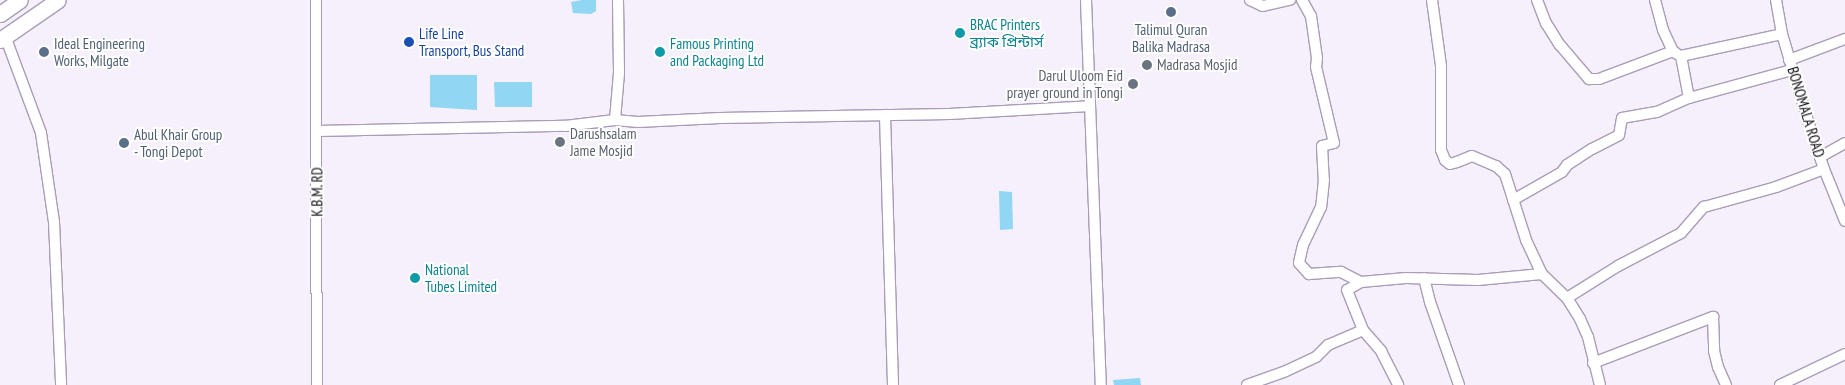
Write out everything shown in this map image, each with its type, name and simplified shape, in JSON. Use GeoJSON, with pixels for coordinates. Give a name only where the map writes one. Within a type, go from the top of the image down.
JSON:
{"type":"FeatureCollection","features":[{"type":"Feature","properties":{"kind":"highway"},"geometry":{"type":"LineString","coordinates":[[0,14],[20,0]]}},
{"type":"Feature","properties":{"kind":"highway"},"geometry":{"type":"LineString","coordinates":[[2,36],[45,0]]}},
{"type":"Feature","properties":{"kind":"highway"},"geometry":{"type":"LineString","coordinates":[[2,36],[58,0]]}},
{"type":"Feature","properties":{"kind":"street","name":"K.B.M. RD"},"geometry":{"type":"LineString","coordinates":[[316,0],[317,385]]}},
{"type":"Feature","properties":{"kind":"street"},"geometry":{"type":"LineString","coordinates":[[615,120],[619,73],[618,0]]}},
{"type":"Feature","properties":{"kind":"street"},"geometry":{"type":"LineString","coordinates":[[1086,0],[1101,385]]}},
{"type":"Feature","properties":{"kind":"street"},"geometry":{"type":"LineString","coordinates":[[1250,0],[1263,6],[1290,0]]}},
{"type":"Feature","properties":{"kind":"street"},"geometry":{"type":"LineString","coordinates":[[1302,0],[1311,16],[1317,58],[1316,67],[1334,143],[1322,146],[1324,180],[1322,207],[1303,245],[1300,263],[1309,274],[1341,272],[1361,282]]}},
{"type":"Feature","properties":{"kind":"street"},"geometry":{"type":"LineString","coordinates":[[1433,0],[1441,66],[1441,150],[1445,160],[1450,164],[1472,156],[1496,166],[1505,174],[1526,240],[1542,274],[1566,298],[1580,319],[1588,337],[1600,385]]}},
{"type":"Feature","properties":{"kind":"street"},"geometry":{"type":"LineString","coordinates":[[1536,0],[1546,23],[1560,45],[1589,79],[1599,79],[1677,54],[1782,34]]}},
{"type":"Feature","properties":{"kind":"street"},"geometry":{"type":"LineString","coordinates":[[1655,0],[1663,30],[1677,54],[1689,98]]}},
{"type":"Feature","properties":{"kind":"street","name":"BONOMALA ROAD"},"geometry":{"type":"LineString","coordinates":[[1776,0],[1782,34],[1791,65],[1824,169],[1845,221]]}},
{"type":"Feature","properties":{"kind":"street"},"geometry":{"type":"LineString","coordinates":[[2,36],[41,134],[54,222],[60,385]]}},
{"type":"Feature","properties":{"kind":"street"},"geometry":{"type":"LineString","coordinates":[[1513,200],[1562,172],[1567,165],[1618,135],[1622,118],[1658,112],[1689,98],[1791,65],[1845,39]]}},
{"type":"Feature","properties":{"kind":"street"},"geometry":{"type":"LineString","coordinates":[[317,131],[565,126],[615,120],[638,122],[720,118],[885,115],[1090,106]]}},
{"type":"Feature","properties":{"kind":"street"},"geometry":{"type":"LineString","coordinates":[[885,115],[893,385]]}},
{"type":"Feature","properties":{"kind":"street"},"geometry":{"type":"LineString","coordinates":[[1820,157],[1845,143]]}},
{"type":"Feature","properties":{"kind":"street"},"geometry":{"type":"LineString","coordinates":[[1566,298],[1618,266],[1681,233],[1704,207],[1776,187],[1824,169]]}},
{"type":"Feature","properties":{"kind":"street"},"geometry":{"type":"LineString","coordinates":[[1398,385],[1381,351],[1363,330],[1347,290],[1361,282],[1424,278],[1478,280],[1542,274]]}},
{"type":"Feature","properties":{"kind":"street"},"geometry":{"type":"LineString","coordinates":[[1424,278],[1430,302],[1459,385]]}},
{"type":"Feature","properties":{"kind":"street"},"geometry":{"type":"LineString","coordinates":[[1593,363],[1713,317],[1714,351],[1718,367],[1726,385]]}},
{"type":"Feature","properties":{"kind":"street"},"geometry":{"type":"LineString","coordinates":[[1247,385],[1316,357],[1328,345],[1363,330]]}},
{"type":"Feature","properties":{"kind":"street"},"geometry":{"type":"LineString","coordinates":[[1780,385],[1845,354]]}},
{"type":"Feature","properties":{"kind":"water"},"geometry":{"type":"Polygon","coordinates":[[[596,0],[596,11],[591,14],[573,13],[571,2],[596,0]]]}},
{"type":"Feature","properties":{"kind":"water"},"geometry":{"type":"Polygon","coordinates":[[[430,75],[477,75],[477,110],[430,107],[430,75]]]}},
{"type":"Feature","properties":{"kind":"water"},"geometry":{"type":"Polygon","coordinates":[[[494,82],[532,82],[532,107],[495,107],[494,82]]]}},
{"type":"Feature","properties":{"kind":"water"},"geometry":{"type":"Polygon","coordinates":[[[999,191],[1012,192],[1013,229],[1000,230],[999,191]]]}},
{"type":"Feature","properties":{"kind":"water"},"geometry":{"type":"Polygon","coordinates":[[[1140,378],[1141,385],[1114,385],[1113,380],[1140,378]]]}},
{"type":"Feature","properties":{"kind":"place","name":"Talimul Quran Balika Madrasa"},"geometry":{"type":"Point","coordinates":[1171,12]}},
{"type":"Feature","properties":{"kind":"place","name":"BRAC Printers ব্র্যাক প্রিন্টার্স"},"geometry":{"type":"Point","coordinates":[960,33]}},
{"type":"Feature","properties":{"kind":"place","name":"Life Line Transport, Bus Stand"},"geometry":{"type":"Point","coordinates":[409,42]}},
{"type":"Feature","properties":{"kind":"place","name":"Ideal Engineering Works, Milgate"},"geometry":{"type":"Point","coordinates":[44,52]}},
{"type":"Feature","properties":{"kind":"place","name":"Famous Printing and Packaging Ltd"},"geometry":{"type":"Point","coordinates":[660,52]}},
{"type":"Feature","properties":{"kind":"place","name":"Madrasa Mosjid"},"geometry":{"type":"Point","coordinates":[1147,65]}},
{"type":"Feature","properties":{"kind":"place","name":"Darul Uloom Eid prayer ground in Tongi"},"geometry":{"type":"Point","coordinates":[1133,84]}},
{"type":"Feature","properties":{"kind":"place","name":"Darushsalam Jame Mosjid"},"geometry":{"type":"Point","coordinates":[560,142]}},
{"type":"Feature","properties":{"kind":"place","name":"Abul Khair Group - Tongi Depot"},"geometry":{"type":"Point","coordinates":[124,143]}},
{"type":"Feature","properties":{"kind":"place","name":"National Tubes Limited"},"geometry":{"type":"Point","coordinates":[415,278]}}]}
